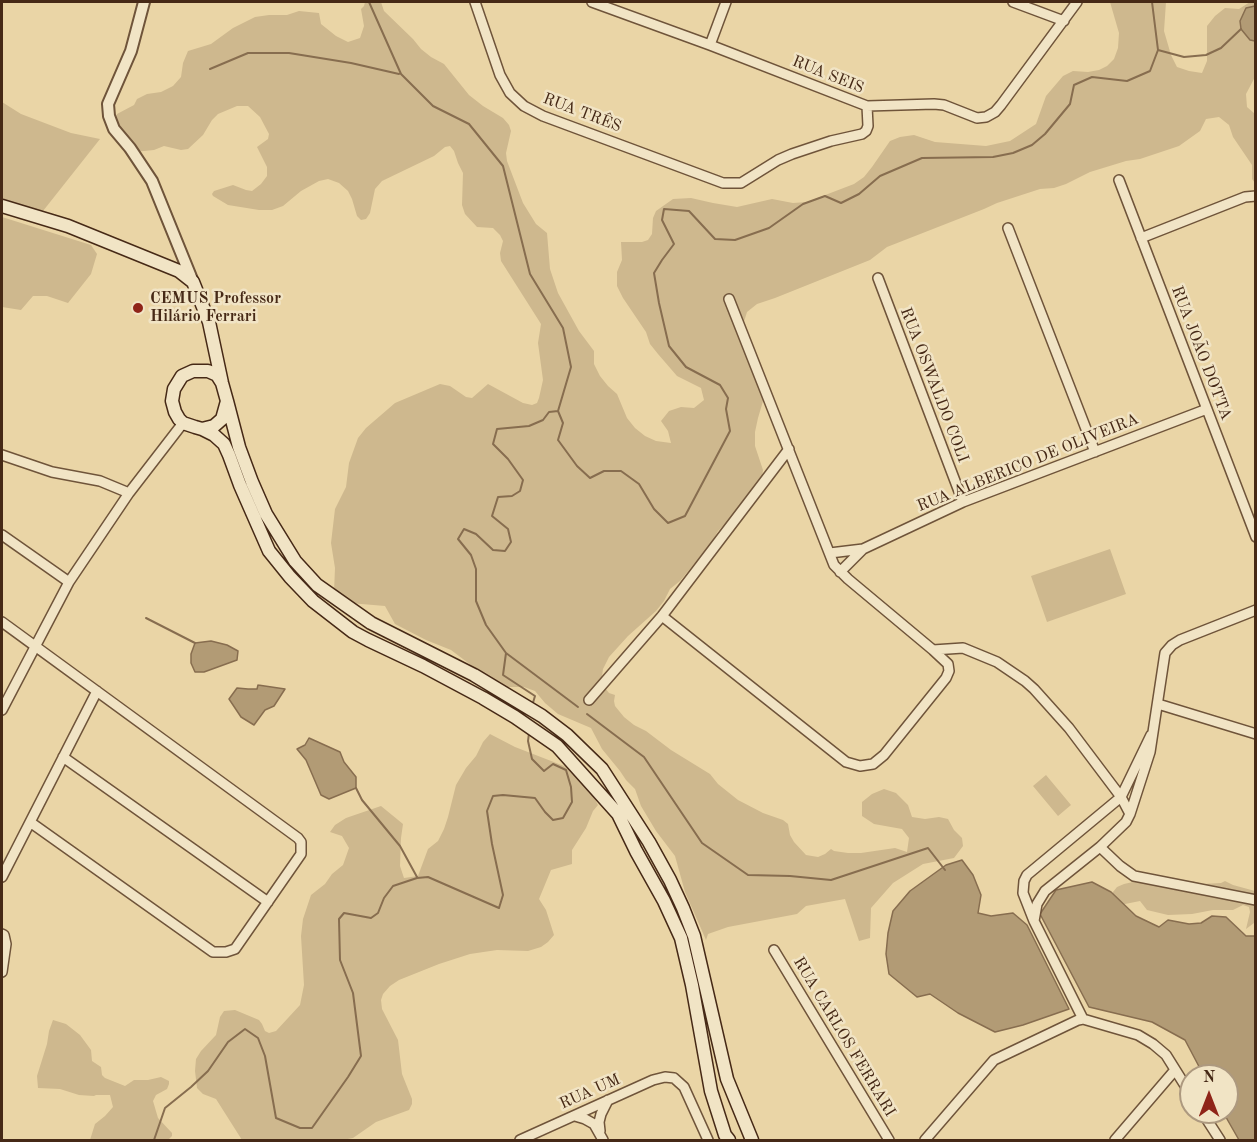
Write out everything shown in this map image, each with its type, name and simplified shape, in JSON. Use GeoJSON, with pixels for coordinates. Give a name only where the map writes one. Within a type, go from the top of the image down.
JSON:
{"type":"FeatureCollection","features":[{"type":"Feature","properties":{"kind":"main road"},"geometry":{"type":"LineString","coordinates":[[2,206],[68,226],[179,271],[193,282],[209,322],[239,447],[266,514],[295,561],[317,585],[371,622],[474,675],[531,710],[567,735],[602,769],[649,842],[670,880],[694,936],[727,1079],[748,1135],[752,1140]]}},
{"type":"Feature","properties":{"kind":"main road"},"geometry":{"type":"LineString","coordinates":[[213,337],[209,356],[205,362],[179,379],[174,390],[173,406],[177,417],[183,423],[214,435],[224,444],[269,551],[290,577],[313,601],[361,636],[450,680],[507,712],[557,746],[618,814],[681,938],[711,1091],[725,1135],[729,1140]]}},
{"type":"Feature","properties":{"kind":"main road"},"geometry":{"type":"LineString","coordinates":[[193,371],[211,372],[217,375],[222,383]]}},
{"type":"Feature","properties":{"kind":"main road"},"geometry":{"type":"LineString","coordinates":[[202,429],[214,426],[222,419],[227,401]]}},
{"type":"Feature","properties":{"kind":"street"},"geometry":{"type":"LineString","coordinates":[[144,2],[131,51],[108,104],[109,116],[114,129],[152,181],[193,282]]}},
{"type":"Feature","properties":{"kind":"street","name":"RUA SEIS"},"geometry":{"type":"LineString","coordinates":[[592,2],[711,45],[867,106],[944,105],[977,118],[986,117],[995,112],[1077,2]]}},
{"type":"Feature","properties":{"kind":"street"},"geometry":{"type":"LineString","coordinates":[[711,45],[726,2]]}},
{"type":"Feature","properties":{"kind":"street"},"geometry":{"type":"LineString","coordinates":[[1012,2],[1064,21]]}},
{"type":"Feature","properties":{"kind":"street","name":"RUA TRÊS"},"geometry":{"type":"LineString","coordinates":[[478,4],[500,75],[510,93],[524,106],[543,116],[723,183],[741,183],[792,154],[862,134],[868,126],[867,106]]}},
{"type":"Feature","properties":{"kind":"street","name":"RUA JOÃO DOTTA"},"geometry":{"type":"LineString","coordinates":[[1119,180],[1256,537]]}},
{"type":"Feature","properties":{"kind":"street"},"geometry":{"type":"LineString","coordinates":[[1141,238],[1245,197],[1256,196]]}},
{"type":"Feature","properties":{"kind":"street"},"geometry":{"type":"LineString","coordinates":[[1008,228],[1095,452]]}},
{"type":"Feature","properties":{"kind":"street","name":"RUA OSWALDO COLI"},"geometry":{"type":"LineString","coordinates":[[878,278],[963,502]]}},
{"type":"Feature","properties":{"kind":"street"},"geometry":{"type":"LineString","coordinates":[[662,616],[846,762],[860,766],[873,764],[884,755],[946,678],[949,671],[948,664],[933,650],[834,565],[729,299]]}},
{"type":"Feature","properties":{"kind":"street","name":"RUA ALBERICO DE OLIVEIRA"},"geometry":{"type":"LineString","coordinates":[[830,553],[863,549],[963,502],[1207,409]]}},
{"type":"Feature","properties":{"kind":"street"},"geometry":{"type":"LineString","coordinates":[[2,710],[69,582],[129,493],[183,423]]}},
{"type":"Feature","properties":{"kind":"street"},"geometry":{"type":"LineString","coordinates":[[589,700],[662,616],[789,449]]}},
{"type":"Feature","properties":{"kind":"street"},"geometry":{"type":"LineString","coordinates":[[2,455],[52,471],[100,482],[129,493]]}},
{"type":"Feature","properties":{"kind":"street"},"geometry":{"type":"LineString","coordinates":[[2,535],[69,582]]}},
{"type":"Feature","properties":{"kind":"street","name":"RUA ALBERICO DE OLIVEIRA"},"geometry":{"type":"LineString","coordinates":[[840,572],[863,549]]}},
{"type":"Feature","properties":{"kind":"street"},"geometry":{"type":"LineString","coordinates":[[1034,921],[1037,904],[1045,891],[1100,847],[1126,822],[1130,814],[1150,752],[1165,652],[1180,640],[1256,610]]}},
{"type":"Feature","properties":{"kind":"street"},"geometry":{"type":"LineString","coordinates":[[2,622],[298,838],[301,842],[301,854],[235,949],[213,952],[30,822]]}},
{"type":"Feature","properties":{"kind":"street"},"geometry":{"type":"LineString","coordinates":[[933,650],[963,648],[997,662],[1025,681],[1069,728],[1121,797],[1130,814]]}},
{"type":"Feature","properties":{"kind":"street"},"geometry":{"type":"LineString","coordinates":[[2,877],[97,691]]}},
{"type":"Feature","properties":{"kind":"street"},"geometry":{"type":"LineString","coordinates":[[1158,704],[1256,734]]}},
{"type":"Feature","properties":{"kind":"street"},"geometry":{"type":"LineString","coordinates":[[1083,1019],[1034,921],[1023,893],[1024,881],[1027,875],[1121,797],[1153,733]]}},
{"type":"Feature","properties":{"kind":"street"},"geometry":{"type":"LineString","coordinates":[[63,756],[268,902]]}},
{"type":"Feature","properties":{"kind":"street"},"geometry":{"type":"LineString","coordinates":[[1100,847],[1134,876],[1256,900]]}},
{"type":"Feature","properties":{"kind":"street"},"geometry":{"type":"LineString","coordinates":[[2,934],[6,944],[2,972]]}},
{"type":"Feature","properties":{"kind":"street","name":"RUA CARLOS FERRARI"},"geometry":{"type":"LineString","coordinates":[[774,950],[889,1140]]}},
{"type":"Feature","properties":{"kind":"street"},"geometry":{"type":"LineString","coordinates":[[925,1140],[994,1060],[1078,1020],[1083,1019],[1138,1035],[1166,1055],[1179,1076]]}},
{"type":"Feature","properties":{"kind":"street"},"geometry":{"type":"LineString","coordinates":[[1115,1140],[1175,1070]]}},
{"type":"Feature","properties":{"kind":"street","name":"RUA UM"},"geometry":{"type":"LineString","coordinates":[[522,1140],[653,1080],[665,1077],[674,1078],[684,1087],[708,1140]]}},
{"type":"Feature","properties":{"kind":"street"},"geometry":{"type":"LineString","coordinates":[[602,1137],[599,1122],[609,1101]]}},
{"type":"Feature","properties":{"kind":"street"},"geometry":{"type":"LineString","coordinates":[[574,1116],[594,1124],[602,1137]]}},
{"type":"Feature","properties":{"kind":"street"},"geometry":{"type":"LineString","coordinates":[[1210,1124],[1220,1140]]}},
{"type":"Feature","properties":{"kind":"shaded area"},"geometry":{"type":"Polygon","coordinates":[[[365,2],[381,2],[384,11],[421,49],[444,64],[469,95],[503,118],[509,125],[511,131],[506,153],[507,161],[523,203],[536,224],[547,233],[550,269],[558,293],[579,331],[594,351],[594,364],[600,376],[617,394],[627,418],[635,428],[656,441],[671,443],[668,431],[661,421],[669,411],[681,407],[694,408],[704,400],[701,388],[677,376],[658,354],[617,286],[617,272],[622,260],[621,242],[648,240],[652,234],[656,211],[673,199],[691,198],[737,207],[772,199],[793,203],[807,202],[854,184],[864,177],[890,141],[900,137],[914,135],[935,142],[986,146],[1010,141],[1036,124],[1046,96],[1063,76],[1073,71],[1099,70],[1114,59],[1118,48],[1119,33],[1110,2],[1166,2],[1164,31],[1177,67],[1202,73],[1207,61],[1207,26],[1225,8],[1239,9],[1250,2],[1255,2],[1255,77],[1246,94],[1247,107],[1255,114],[1255,183],[1252,179],[1252,165],[1233,137],[1229,125],[1219,117],[1206,119],[1200,131],[1179,146],[1090,172],[1054,188],[1040,189],[997,203],[887,247],[870,260],[757,304],[747,312],[741,331],[766,391],[755,432],[755,446],[763,470],[761,484],[718,531],[712,542],[680,581],[670,589],[656,611],[609,657],[603,669],[601,683],[609,693],[615,695],[615,706],[634,725],[710,774],[718,784],[738,800],[788,824],[794,842],[806,855],[818,857],[831,849],[861,853],[895,848],[907,852],[909,838],[902,829],[874,824],[862,816],[862,802],[872,794],[884,789],[896,793],[908,805],[912,817],[948,819],[962,838],[963,846],[954,858],[923,864],[893,883],[871,908],[870,938],[859,941],[845,899],[806,906],[797,914],[728,927],[708,934],[706,940],[685,892],[675,856],[641,806],[635,789],[602,749],[591,728],[558,714],[535,691],[524,687],[500,687],[451,650],[395,624],[385,606],[338,602],[334,592],[335,568],[331,543],[335,509],[346,487],[349,463],[358,438],[366,428],[395,403],[440,384],[450,386],[466,397],[472,398],[488,384],[523,403],[532,405],[537,403],[543,380],[538,343],[541,324],[501,261],[503,241],[493,228],[477,227],[465,214],[462,205],[463,173],[450,146],[382,181],[375,189],[370,213],[366,219],[361,220],[357,216],[348,191],[339,183],[328,179],[319,181],[301,191],[283,206],[272,210],[228,205],[213,196],[214,191],[233,185],[252,191],[267,176],[267,167],[257,147],[268,139],[269,134],[260,117],[248,106],[237,106],[218,114],[203,135],[188,149],[181,150],[164,146],[154,150],[134,152],[113,122],[117,114],[134,105],[137,99],[173,86],[181,77],[188,51],[211,44],[233,28],[255,17],[287,15],[299,11],[319,13],[321,24],[348,42],[360,38],[364,26],[361,9],[365,2]]]}},
{"type":"Feature","properties":{"kind":"shaded area"},"geometry":{"type":"Polygon","coordinates":[[[1255,6],[1255,41],[1250,40],[1241,29],[1240,21],[1246,8],[1255,6]]]}},
{"type":"Feature","properties":{"kind":"shaded area"},"geometry":{"type":"Polygon","coordinates":[[[2,102],[21,114],[71,133],[100,139],[43,211],[2,200],[2,102]]]}},
{"type":"Feature","properties":{"kind":"shaded area"},"geometry":{"type":"Polygon","coordinates":[[[2,217],[91,245],[97,254],[91,274],[68,303],[47,296],[33,296],[21,310],[2,307],[2,217]]]}},
{"type":"Feature","properties":{"kind":"shaded area"},"geometry":{"type":"Polygon","coordinates":[[[1110,549],[1126,594],[1047,622],[1031,576],[1110,549]]]}},
{"type":"Feature","properties":{"kind":"shaded area"},"geometry":{"type":"Polygon","coordinates":[[[211,641],[227,645],[238,651],[237,660],[204,672],[195,672],[191,663],[191,654],[195,643],[211,641]]]}},
{"type":"Feature","properties":{"kind":"shaded area"},"geometry":{"type":"Polygon","coordinates":[[[258,685],[285,689],[274,706],[265,710],[254,725],[241,717],[229,699],[237,688],[257,689],[258,685]]]}},
{"type":"Feature","properties":{"kind":"shaded area"},"geometry":{"type":"Polygon","coordinates":[[[490,734],[515,747],[564,766],[584,782],[598,805],[572,850],[572,864],[551,870],[539,899],[546,910],[554,935],[541,947],[528,951],[497,950],[470,954],[439,964],[399,980],[383,994],[382,1009],[398,1040],[402,1074],[412,1099],[409,1110],[376,1122],[353,1138],[342,1140],[242,1140],[216,1099],[203,1094],[197,1088],[196,1059],[216,1035],[220,1017],[224,1011],[235,1010],[259,1020],[265,1031],[269,1033],[276,1031],[300,1005],[304,985],[301,936],[303,919],[311,895],[343,865],[349,848],[342,836],[330,832],[335,825],[346,818],[381,806],[403,824],[400,866],[404,878],[418,876],[428,849],[438,841],[444,829],[456,785],[490,734]]]}},
{"type":"Feature","properties":{"kind":"shaded area"},"geometry":{"type":"Polygon","coordinates":[[[309,738],[340,752],[344,762],[356,777],[356,788],[329,799],[321,795],[306,760],[297,749],[305,745],[309,738]]]}},
{"type":"Feature","properties":{"kind":"shaded area"},"geometry":{"type":"Polygon","coordinates":[[[1046,775],[1071,805],[1058,816],[1033,786],[1046,775]]]}},
{"type":"Feature","properties":{"kind":"shaded area"},"geometry":{"type":"Polygon","coordinates":[[[962,860],[973,875],[981,895],[978,913],[991,916],[1013,913],[1027,925],[1069,1009],[995,1032],[958,1013],[930,994],[917,997],[889,974],[886,954],[893,911],[910,891],[946,865],[962,860]]]}},
{"type":"Feature","properties":{"kind":"shaded area"},"geometry":{"type":"Polygon","coordinates":[[[1146,879],[1192,881],[1203,884],[1225,881],[1255,891],[1255,923],[1246,929],[1250,912],[1249,907],[1243,905],[1233,910],[1168,915],[1147,910],[1140,901],[1120,905],[1112,895],[1117,887],[1146,879]]]}},
{"type":"Feature","properties":{"kind":"shaded area"},"geometry":{"type":"Polygon","coordinates":[[[1092,882],[1111,892],[1136,916],[1159,927],[1168,920],[1189,924],[1201,923],[1212,916],[1226,917],[1246,936],[1255,936],[1255,1140],[1239,1140],[1230,1124],[1239,1124],[1239,1064],[1198,1064],[1185,1040],[1152,1022],[1089,1007],[1040,914],[1056,890],[1092,882]]]}},
{"type":"Feature","properties":{"kind":"shaded area"},"geometry":{"type":"Polygon","coordinates":[[[53,1020],[66,1024],[80,1035],[91,1050],[92,1061],[101,1067],[105,1078],[125,1086],[134,1080],[161,1077],[169,1081],[167,1089],[156,1095],[153,1101],[158,1118],[172,1133],[168,1140],[90,1140],[95,1124],[113,1107],[110,1095],[79,1095],[60,1089],[38,1088],[37,1076],[53,1020]]]}},
{"type":"Feature","properties":{"kind":"waterway"},"geometry":{"type":"LineString","coordinates":[[369,2],[401,74],[433,106],[469,124],[503,166],[530,274],[563,328],[571,367],[558,411]]}},
{"type":"Feature","properties":{"kind":"waterway"},"geometry":{"type":"LineString","coordinates":[[532,706],[535,696],[503,675],[506,653],[486,625],[476,601],[476,569],[471,555],[458,539],[464,529],[476,534],[493,550],[505,551],[511,542],[508,529],[492,516],[498,497],[512,496],[520,491],[523,480],[508,459],[493,444],[497,429],[529,426],[543,420],[549,412],[558,411],[563,423],[558,440],[577,466],[590,478],[604,471],[621,471],[639,484],[654,509],[668,523],[685,516],[730,431],[726,409],[728,398],[720,385],[686,367],[669,346],[654,273],[674,244],[662,220],[664,209],[689,211],[715,239],[735,240],[769,228],[803,204],[825,196],[841,203],[859,194],[880,176],[922,158],[993,157],[1013,153],[1032,145],[1045,134],[1070,104],[1074,85],[1092,77],[1127,81],[1150,71],[1158,50],[1152,2]]}},
{"type":"Feature","properties":{"kind":"waterway"},"geometry":{"type":"LineString","coordinates":[[1158,50],[1184,57],[1206,55],[1221,48],[1241,29]]}},
{"type":"Feature","properties":{"kind":"waterway"},"geometry":{"type":"LineString","coordinates":[[210,69],[248,53],[289,53],[351,63],[399,74]]}},
{"type":"Feature","properties":{"kind":"waterway"},"geometry":{"type":"LineString","coordinates":[[146,618],[195,643]]}},
{"type":"Feature","properties":{"kind":"waterway"},"geometry":{"type":"LineString","coordinates":[[506,653],[578,707]]}},
{"type":"Feature","properties":{"kind":"waterway"},"geometry":{"type":"LineString","coordinates":[[587,714],[644,757],[702,843],[748,875],[831,880],[928,848],[945,870]]}},
{"type":"Feature","properties":{"kind":"waterway"},"geometry":{"type":"LineString","coordinates":[[154,1140],[165,1108],[208,1071],[228,1042],[245,1029],[258,1038],[265,1056],[276,1118],[300,1128],[312,1128],[361,1056],[353,993],[340,960],[339,919],[344,913],[371,918],[378,913],[384,898],[393,886],[428,877],[499,908],[503,895],[487,811],[493,796],[535,798],[553,820],[563,818],[572,802],[566,770],[553,764],[544,771],[532,759],[528,741],[529,733]]}},
{"type":"Feature","properties":{"kind":"waterway"},"geometry":{"type":"LineString","coordinates":[[356,788],[362,800],[400,846],[417,877]]}},
{"type":"Feature","properties":{"kind":"place","name":"CEMUS Professor Hilário Ferrari"},"geometry":{"type":"Point","coordinates":[138,308]}}]}
